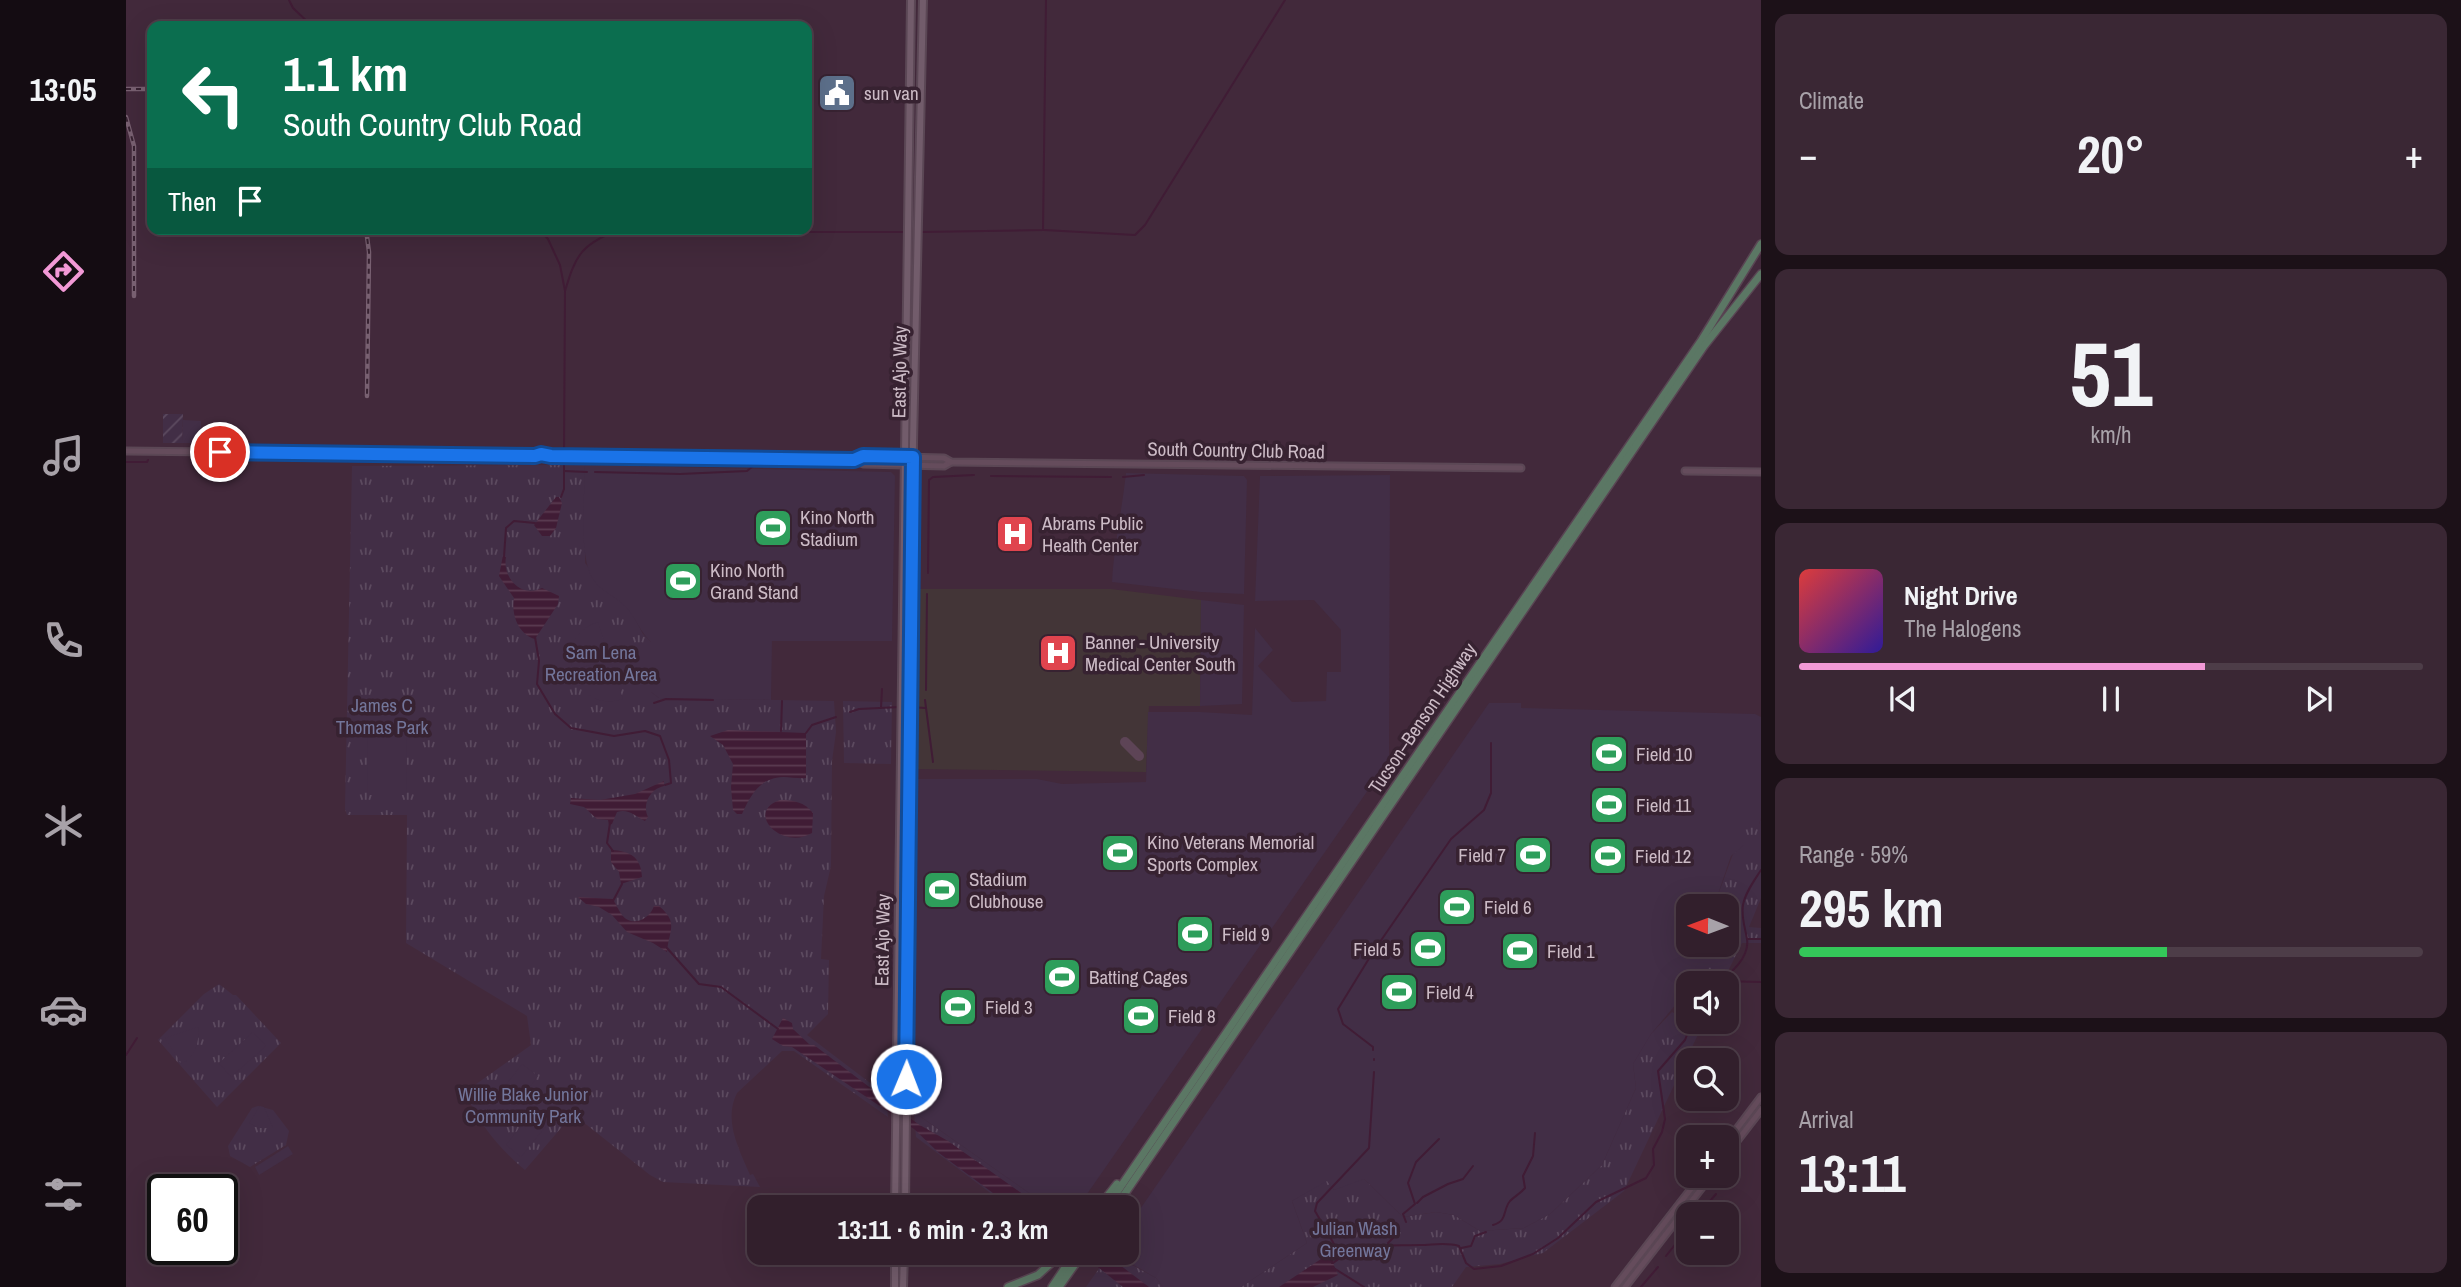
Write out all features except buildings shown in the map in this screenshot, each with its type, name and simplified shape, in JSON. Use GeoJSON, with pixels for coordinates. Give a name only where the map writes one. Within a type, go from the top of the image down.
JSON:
{"type":"FeatureCollection","features":[{"type":"Feature","properties":{"kind":"highway","name":"Tucson–Benson Highway"},"geometry":{"type":"LineString","coordinates":[[1115,1195],[1701,341],[1761,244]]}},
{"type":"Feature","properties":{"kind":"highway","name":"Tucson–Benson Highway"},"geometry":{"type":"LineString","coordinates":[[1124,1195],[1704,346],[1761,274]]}},
{"type":"Feature","properties":{"kind":"highway"},"geometry":{"type":"LineString","coordinates":[[1108,1195],[1146,1148]]}},
{"type":"Feature","properties":{"kind":"highway"},"geometry":{"type":"LineString","coordinates":[[1008,1287],[1038,1275],[1049,1265]]}},
{"type":"Feature","properties":{"kind":"highway"},"geometry":{"type":"LineString","coordinates":[[1052,1287],[1071,1265]]}},
{"type":"Feature","properties":{"kind":"highway"},"geometry":{"type":"LineString","coordinates":[[1062,1287],[1073,1265]]}},
{"type":"Feature","properties":{"kind":"main road","name":"East Ajo Way"},"geometry":{"type":"LineString","coordinates":[[895,1195],[911,0]]}},
{"type":"Feature","properties":{"kind":"main road","name":"East Ajo Way"},"geometry":{"type":"LineString","coordinates":[[905,1195],[913,461],[923,0]]}},
{"type":"Feature","properties":{"kind":"main road"},"geometry":{"type":"LineString","coordinates":[[905,354],[916,355]]}},
{"type":"Feature","properties":{"kind":"main road"},"geometry":{"type":"LineString","coordinates":[[897,1005],[908,1005]]}},
{"type":"Feature","properties":{"kind":"main road"},"geometry":{"type":"LineString","coordinates":[[895,1178],[905,1178]]}},
{"type":"Feature","properties":{"kind":"main road"},"geometry":{"type":"LineString","coordinates":[[895,1265],[895,1287]]}},
{"type":"Feature","properties":{"kind":"main road"},"geometry":{"type":"LineString","coordinates":[[904,1265],[904,1287]]}},
{"type":"Feature","properties":{"kind":"street","name":"South Country Club Road"},"geometry":{"type":"LineString","coordinates":[[126,451],[543,458],[578,456],[854,460],[863,456],[903,461],[944,458],[951,462],[1521,468]]}},
{"type":"Feature","properties":{"kind":"street"},"geometry":{"type":"LineString","coordinates":[[1685,471],[1761,472]]}},
{"type":"Feature","properties":{"kind":"street"},"geometry":{"type":"LineString","coordinates":[[1739,1131],[1761,1097]]}},
{"type":"Feature","properties":{"kind":"street"},"geometry":{"type":"LineString","coordinates":[[1739,1135],[1761,1110]]}},
{"type":"Feature","properties":{"kind":"street"},"geometry":{"type":"LineString","coordinates":[[1615,1287],[1692,1188]]}},
{"type":"Feature","properties":{"kind":"street"},"geometry":{"type":"LineString","coordinates":[[1625,1287],[1702,1188]]}},
{"type":"Feature","properties":{"kind":"shaded area"},"geometry":{"type":"Polygon","coordinates":[[[556,497],[559,497],[562,503],[556,528],[550,536],[542,536],[534,525],[556,497]]]}},
{"type":"Feature","properties":{"kind":"shaded area"},"geometry":{"type":"Polygon","coordinates":[[[503,555],[506,557],[510,578],[520,588],[534,591],[542,588],[559,596],[558,604],[535,639],[524,633],[517,623],[514,598],[499,576],[503,555]]]}},
{"type":"Feature","properties":{"kind":"shaded area","name":"Banner - University Medical Center South"},"geometry":{"type":"Polygon","coordinates":[[[917,589],[1111,589],[1201,600],[1200,706],[1149,706],[1146,772],[913,769],[917,589]]]}},
{"type":"Feature","properties":{"kind":"shaded area"},"geometry":{"type":"Polygon","coordinates":[[[728,730],[806,733],[806,778],[783,777],[768,780],[757,788],[742,814],[737,814],[733,810],[731,787],[733,764],[723,745],[710,736],[728,730]]]}},
{"type":"Feature","properties":{"kind":"shaded area"},"geometry":{"type":"Polygon","coordinates":[[[664,781],[664,786],[655,790],[648,798],[648,817],[645,821],[621,811],[617,812],[609,825],[608,820],[597,819],[584,807],[570,804],[571,798],[600,800],[635,794],[664,781]]]}},
{"type":"Feature","properties":{"kind":"shaded area"},"geometry":{"type":"Polygon","coordinates":[[[780,800],[798,802],[810,809],[813,813],[812,833],[789,837],[771,828],[766,820],[766,813],[770,806],[780,800]]]}},
{"type":"Feature","properties":{"kind":"shaded area"},"geometry":{"type":"Polygon","coordinates":[[[611,850],[633,856],[639,864],[642,877],[621,884],[619,872],[611,862],[611,850]]]}},
{"type":"Feature","properties":{"kind":"shaded area"},"geometry":{"type":"Polygon","coordinates":[[[578,897],[613,899],[622,915],[631,921],[645,918],[654,906],[659,906],[671,922],[667,952],[627,932],[612,915],[599,907],[586,904],[578,897]]]}},
{"type":"Feature","properties":{"kind":"shaded area"},"geometry":{"type":"Polygon","coordinates":[[[783,1018],[792,1023],[793,1029],[810,1045],[814,1045],[918,1124],[948,1141],[1024,1195],[996,1195],[939,1153],[914,1129],[792,1047],[783,1046],[772,1039],[783,1018]]]}},
{"type":"Feature","properties":{"kind":"shaded area"},"geometry":{"type":"Polygon","coordinates":[[[1328,1251],[1338,1275],[1313,1287],[1279,1287],[1324,1257],[1328,1251]]]}},
{"type":"Feature","properties":{"kind":"shaded area"},"geometry":{"type":"Polygon","coordinates":[[[1095,1265],[1120,1265],[1149,1287],[1123,1287],[1095,1265]]]}},
{"type":"Feature","properties":{"kind":"green space"},"geometry":{"type":"Polygon","coordinates":[[[163,414],[183,414],[182,443],[163,443],[163,414]]]}},
{"type":"Feature","properties":{"kind":"green space"},"geometry":{"type":"Polygon","coordinates":[[[183,420],[201,421],[201,443],[182,443],[183,420]]]}},
{"type":"Feature","properties":{"kind":"green space"},"geometry":{"type":"Polygon","coordinates":[[[585,465],[585,563],[607,592],[632,613],[643,634],[651,642],[651,692],[659,698],[834,701],[836,732],[832,761],[831,866],[824,896],[821,959],[829,960],[828,1014],[807,1035],[886,1095],[888,1117],[794,1051],[782,1051],[737,1093],[733,1103],[732,1124],[737,1145],[750,1175],[753,1174],[760,1187],[663,1182],[650,1175],[573,1114],[525,1170],[516,1162],[483,1125],[465,1092],[531,1045],[527,1016],[406,943],[407,815],[347,815],[345,809],[352,466],[585,465]]]}},
{"type":"Feature","properties":{"kind":"green space"},"geometry":{"type":"Polygon","coordinates":[[[585,465],[891,472],[895,476],[892,641],[772,641],[771,700],[659,698],[651,692],[651,682],[642,683],[642,672],[651,671],[651,642],[626,607],[596,583],[588,569],[584,540],[585,465]]]}},
{"type":"Feature","properties":{"kind":"green space"},"geometry":{"type":"Polygon","coordinates":[[[1126,473],[1244,476],[1247,480],[1244,594],[1112,582],[1126,473]]]}},
{"type":"Feature","properties":{"kind":"green space","name":"Kino Veterans Memorial Sports Complex"},"geometry":{"type":"Polygon","coordinates":[[[1390,475],[1389,760],[1086,1195],[1032,1195],[914,1112],[916,779],[1037,779],[1062,784],[1146,782],[1148,712],[1252,715],[1255,628],[1273,650],[1258,666],[1292,702],[1326,701],[1327,672],[1341,672],[1341,630],[1314,600],[1255,601],[1260,476],[1390,475]]]}},
{"type":"Feature","properties":{"kind":"green space"},"geometry":{"type":"Polygon","coordinates":[[[1201,600],[1244,605],[1242,704],[1200,706],[1201,600]]]}},
{"type":"Feature","properties":{"kind":"green space"},"geometry":{"type":"Polygon","coordinates":[[[598,622],[609,657],[573,670],[571,654],[575,640],[584,629],[598,622]]]}},
{"type":"Feature","properties":{"kind":"green space"},"geometry":{"type":"Polygon","coordinates":[[[608,664],[612,665],[623,699],[608,701],[594,698],[583,690],[575,677],[608,664]]]}},
{"type":"Feature","properties":{"kind":"green space"},"geometry":{"type":"Polygon","coordinates":[[[843,701],[892,702],[891,764],[844,763],[843,701]]]}},
{"type":"Feature","properties":{"kind":"green space"},"geometry":{"type":"Polygon","coordinates":[[[1489,703],[1521,703],[1521,708],[1755,714],[1761,717],[1759,824],[1744,824],[1744,845],[1731,856],[1718,894],[1676,894],[1676,957],[1704,958],[1691,971],[1676,971],[1676,1004],[1651,1034],[1633,1064],[1636,1088],[1602,1165],[1550,1214],[1524,1228],[1480,1231],[1454,1215],[1436,1212],[1403,1217],[1364,1179],[1334,1190],[1327,1181],[1292,1201],[1307,1243],[1241,1287],[1163,1287],[1156,1278],[1134,1265],[1139,1265],[1139,1211],[1489,703]]]}},
{"type":"Feature","properties":{"kind":"green space"},"geometry":{"type":"Polygon","coordinates":[[[368,730],[407,730],[406,795],[367,795],[368,730]]]}},
{"type":"Feature","properties":{"kind":"green space"},"geometry":{"type":"Polygon","coordinates":[[[1761,818],[1761,898],[1749,927],[1761,928],[1761,943],[1742,943],[1740,947],[1740,894],[1718,894],[1744,824],[1759,824],[1761,818]]]}},
{"type":"Feature","properties":{"kind":"green space"},"geometry":{"type":"Polygon","coordinates":[[[1701,957],[1735,957],[1728,971],[1690,971],[1701,957]]]}},
{"type":"Feature","properties":{"kind":"green space"},"geometry":{"type":"Polygon","coordinates":[[[219,984],[236,995],[281,1043],[217,1107],[158,1040],[204,994],[219,984]]]}},
{"type":"Feature","properties":{"kind":"green space","name":"Julian Wash Greenway"},"geometry":{"type":"Polygon","coordinates":[[[1672,1012],[1676,1014],[1676,1034],[1698,1034],[1692,1048],[1676,1048],[1676,1081],[1624,1191],[1543,1253],[1500,1264],[1466,1267],[1452,1287],[1241,1287],[1307,1243],[1292,1201],[1327,1180],[1334,1190],[1363,1178],[1403,1217],[1436,1212],[1454,1215],[1480,1231],[1524,1228],[1550,1214],[1602,1165],[1636,1088],[1633,1064],[1651,1034],[1672,1012]]]}},
{"type":"Feature","properties":{"kind":"green space"},"geometry":{"type":"Polygon","coordinates":[[[198,1027],[196,1048],[182,1064],[165,1038],[198,1027]]]}},
{"type":"Feature","properties":{"kind":"green space"},"geometry":{"type":"Polygon","coordinates":[[[253,1032],[266,1046],[231,1077],[219,1063],[253,1032]]]}},
{"type":"Feature","properties":{"kind":"green space"},"geometry":{"type":"Polygon","coordinates":[[[522,1064],[538,1076],[501,1125],[485,1112],[522,1064]]]}},
{"type":"Feature","properties":{"kind":"green space"},"geometry":{"type":"Polygon","coordinates":[[[542,1099],[558,1111],[521,1157],[506,1145],[542,1099]]]}},
{"type":"Feature","properties":{"kind":"green space"},"geometry":{"type":"Polygon","coordinates":[[[258,1106],[273,1110],[289,1131],[286,1145],[250,1167],[230,1156],[228,1146],[252,1108],[258,1106]]]}},
{"type":"Feature","properties":{"kind":"green space"},"geometry":{"type":"Polygon","coordinates":[[[260,1106],[264,1107],[273,1128],[259,1128],[249,1123],[260,1106]]]}},
{"type":"Feature","properties":{"kind":"green space"},"geometry":{"type":"Polygon","coordinates":[[[914,1112],[1032,1195],[993,1195],[916,1137],[914,1112]]]}},
{"type":"Feature","properties":{"kind":"green space"},"geometry":{"type":"Polygon","coordinates":[[[288,1146],[293,1154],[259,1175],[255,1167],[288,1146]]]}},
{"type":"Feature","properties":{"kind":"green space"},"geometry":{"type":"Polygon","coordinates":[[[1102,1265],[1132,1265],[1156,1278],[1163,1287],[1086,1287],[1102,1265]]]}},
{"type":"Feature","properties":{"kind":"waterway"},"geometry":{"type":"LineString","coordinates":[[289,0],[293,8],[307,21]]}},
{"type":"Feature","properties":{"kind":"waterway"},"geometry":{"type":"LineString","coordinates":[[921,232],[1043,230],[1046,0]]}},
{"type":"Feature","properties":{"kind":"waterway"},"geometry":{"type":"LineString","coordinates":[[1044,230],[1135,235],[1145,225],[1285,0]]}},
{"type":"Feature","properties":{"kind":"waterway"},"geometry":{"type":"LineString","coordinates":[[812,232],[905,232]]}},
{"type":"Feature","properties":{"kind":"waterway"},"geometry":{"type":"LineString","coordinates":[[544,235],[560,265],[565,291],[564,453]]}},
{"type":"Feature","properties":{"kind":"waterway"},"geometry":{"type":"LineString","coordinates":[[565,291],[580,254],[593,242],[607,235]]}},
{"type":"Feature","properties":{"kind":"waterway"},"geometry":{"type":"LineString","coordinates":[[561,497],[564,489],[564,458]]}},
{"type":"Feature","properties":{"kind":"waterway"},"geometry":{"type":"LineString","coordinates":[[126,462],[148,460]]}},
{"type":"Feature","properties":{"kind":"waterway"},"geometry":{"type":"LineString","coordinates":[[595,472],[680,474],[747,471],[753,466]]}},
{"type":"Feature","properties":{"kind":"waterway"},"geometry":{"type":"LineString","coordinates":[[564,471],[587,472]]}},
{"type":"Feature","properties":{"kind":"waterway"},"geometry":{"type":"LineString","coordinates":[[928,573],[929,480],[933,477],[974,475]]}},
{"type":"Feature","properties":{"kind":"waterway"},"geometry":{"type":"LineString","coordinates":[[1123,477],[1144,475]]}},
{"type":"Feature","properties":{"kind":"waterway"},"geometry":{"type":"LineString","coordinates":[[991,476],[1111,477]]}},
{"type":"Feature","properties":{"kind":"waterway"},"geometry":{"type":"LineString","coordinates":[[504,557],[506,528],[514,521],[535,523]]}},
{"type":"Feature","properties":{"kind":"waterway"},"geometry":{"type":"LineString","coordinates":[[926,690],[927,594]]}},
{"type":"Feature","properties":{"kind":"waterway"},"geometry":{"type":"LineString","coordinates":[[535,637],[539,661],[537,684],[555,714],[571,728],[614,736],[645,731],[660,736],[669,760],[671,783],[665,785]]}},
{"type":"Feature","properties":{"kind":"waterway"},"geometry":{"type":"LineString","coordinates":[[881,708],[882,689]]}},
{"type":"Feature","properties":{"kind":"waterway"},"geometry":{"type":"LineString","coordinates":[[654,703],[666,699],[713,700]]}},
{"type":"Feature","properties":{"kind":"waterway"},"geometry":{"type":"LineString","coordinates":[[925,700],[933,762]]}},
{"type":"Feature","properties":{"kind":"waterway"},"geometry":{"type":"LineString","coordinates":[[781,731],[782,701]]}},
{"type":"Feature","properties":{"kind":"waterway"},"geometry":{"type":"LineString","coordinates":[[850,712],[900,707]]}},
{"type":"Feature","properties":{"kind":"waterway"},"geometry":{"type":"LineString","coordinates":[[912,707],[925,708]]}},
{"type":"Feature","properties":{"kind":"waterway"},"geometry":{"type":"LineString","coordinates":[[806,733],[812,725],[836,717]]}},
{"type":"Feature","properties":{"kind":"waterway"},"geometry":{"type":"LineString","coordinates":[[1373,1050],[1373,1047],[1343,1024],[1338,1009],[1373,952],[1451,839],[1484,810],[1491,793],[1491,743]]}},
{"type":"Feature","properties":{"kind":"waterway"},"geometry":{"type":"LineString","coordinates":[[610,823],[607,843],[613,851]]}},
{"type":"Feature","properties":{"kind":"waterway"},"geometry":{"type":"LineString","coordinates":[[1732,971],[1745,953],[1747,939],[1743,905],[1761,870]]}},
{"type":"Feature","properties":{"kind":"waterway"},"geometry":{"type":"LineString","coordinates":[[613,901],[622,884]]}},
{"type":"Feature","properties":{"kind":"waterway"},"geometry":{"type":"LineString","coordinates":[[1748,939],[1761,939]]}},
{"type":"Feature","properties":{"kind":"waterway"},"geometry":{"type":"LineString","coordinates":[[667,948],[699,984],[721,987],[778,1029]]}},
{"type":"Feature","properties":{"kind":"waterway"},"geometry":{"type":"LineString","coordinates":[[1739,981],[1761,982]]}},
{"type":"Feature","properties":{"kind":"waterway"},"geometry":{"type":"LineString","coordinates":[[1333,1263],[1364,1248],[1444,1244],[1459,1246],[1466,1263],[1474,1269],[1501,1266],[1533,1254],[1558,1238],[1596,1202],[1646,1178],[1654,1165],[1653,1149],[1665,1119],[1658,1071],[1687,1034]]}},
{"type":"Feature","properties":{"kind":"waterway"},"geometry":{"type":"LineString","coordinates":[[126,1055],[137,1038]]}},
{"type":"Feature","properties":{"kind":"waterway"},"geometry":{"type":"LineString","coordinates":[[1332,1263],[1334,1244],[1315,1211],[1317,1203],[1369,1148],[1374,1072]]}},
{"type":"Feature","properties":{"kind":"waterway"},"geometry":{"type":"LineString","coordinates":[[1493,1225],[1501,1221],[1510,1201],[1525,1188],[1523,1176],[1533,1156],[1535,1133]]}},
{"type":"Feature","properties":{"kind":"waterway"},"geometry":{"type":"LineString","coordinates":[[1406,1222],[1403,1214],[1415,1204],[1408,1183],[1416,1162],[1439,1139]]}},
{"type":"Feature","properties":{"kind":"waterway"},"geometry":{"type":"LineString","coordinates":[[1417,1203],[1423,1197],[1463,1179],[1473,1166]]}},
{"type":"Feature","properties":{"kind":"waterway"},"geometry":{"type":"LineString","coordinates":[[1709,1202],[1716,1194]]}},
{"type":"Feature","properties":{"kind":"waterway"},"geometry":{"type":"LineString","coordinates":[[1388,1243],[1399,1232]]}},
{"type":"Feature","properties":{"kind":"waterway"},"geometry":{"type":"LineString","coordinates":[[1461,1248],[1471,1246],[1475,1236],[1486,1232]]}},
{"type":"Feature","properties":{"kind":"waterway"},"geometry":{"type":"LineString","coordinates":[[1666,1256],[1676,1243]]}},
{"type":"Feature","properties":{"kind":"waterway"},"geometry":{"type":"LineString","coordinates":[[1332,1267],[1364,1287]]}},
{"type":"Feature","properties":{"kind":"waterway"},"geometry":{"type":"LineString","coordinates":[[1641,1287],[1658,1267]]}},
{"type":"Feature","properties":{"kind":"taxiway"},"geometry":{"type":"LineString","coordinates":[[1125,742],[1139,756]]}},
{"type":"Feature","properties":{"kind":"railway"},"geometry":{"type":"LineString","coordinates":[[126,89],[147,89]]}},
{"type":"Feature","properties":{"kind":"railway"},"geometry":{"type":"LineString","coordinates":[[126,117],[134,146],[134,296]]}},
{"type":"Feature","properties":{"kind":"railway"},"geometry":{"type":"LineString","coordinates":[[367,235],[369,252],[367,396]]}},
{"type":"Feature","properties":{"kind":"place","name":"sun van"},"geometry":{"type":"Point","coordinates":[837,93]}},
{"type":"Feature","properties":{"kind":"place","name":"Kino North Stadium"},"geometry":{"type":"Point","coordinates":[773,528]}},
{"type":"Feature","properties":{"kind":"place","name":"Abrams Public Health Center"},"geometry":{"type":"Point","coordinates":[1015,534]}},
{"type":"Feature","properties":{"kind":"place","name":"Kino North Grand Stand"},"geometry":{"type":"Point","coordinates":[683,581]}},
{"type":"Feature","properties":{"kind":"place","name":"Banner - University Medical Center South"},"geometry":{"type":"Point","coordinates":[1058,653]}},
{"type":"Feature","properties":{"kind":"place","name":"Field 10"},"geometry":{"type":"Point","coordinates":[1609,754]}},
{"type":"Feature","properties":{"kind":"place","name":"Field 11"},"geometry":{"type":"Point","coordinates":[1609,805]}},
{"type":"Feature","properties":{"kind":"place","name":"Kino Veterans Memorial Sports Complex"},"geometry":{"type":"Point","coordinates":[1120,853]}},
{"type":"Feature","properties":{"kind":"place","name":"Field 7"},"geometry":{"type":"Point","coordinates":[1533,855]}},
{"type":"Feature","properties":{"kind":"place","name":"Field 12"},"geometry":{"type":"Point","coordinates":[1608,856]}},
{"type":"Feature","properties":{"kind":"place","name":"Stadium Clubhouse"},"geometry":{"type":"Point","coordinates":[942,890]}},
{"type":"Feature","properties":{"kind":"place","name":"Field 6"},"geometry":{"type":"Point","coordinates":[1457,907]}},
{"type":"Feature","properties":{"kind":"place","name":"Field 9"},"geometry":{"type":"Point","coordinates":[1195,934]}},
{"type":"Feature","properties":{"kind":"place","name":"Field 5"},"geometry":{"type":"Point","coordinates":[1428,949]}},
{"type":"Feature","properties":{"kind":"place","name":"Field 1"},"geometry":{"type":"Point","coordinates":[1520,951]}},
{"type":"Feature","properties":{"kind":"place","name":"Batting Cages"},"geometry":{"type":"Point","coordinates":[1062,977]}},
{"type":"Feature","properties":{"kind":"place","name":"Field 4"},"geometry":{"type":"Point","coordinates":[1399,992]}},
{"type":"Feature","properties":{"kind":"place","name":"Field 3"},"geometry":{"type":"Point","coordinates":[958,1007]}},
{"type":"Feature","properties":{"kind":"place","name":"Field 8"},"geometry":{"type":"Point","coordinates":[1141,1016]}},
{"type":"Feature","properties":{"kind":"route"},"geometry":{"type":"LineString","coordinates":[[220,452],[547,454],[854,460],[863,456],[913,457],[906,1079]]}},
{"type":"Feature","properties":{"kind":"park label","name":"Sam Lena Recreation Area"},"geometry":{"type":"Point","coordinates":[601,663]}},
{"type":"Feature","properties":{"kind":"park label","name":"James C Thomas Park"},"geometry":{"type":"Point","coordinates":[382,716]}},
{"type":"Feature","properties":{"kind":"park label","name":"Willie Blake Junior Community Park"},"geometry":{"type":"Point","coordinates":[523,1105]}}]}
